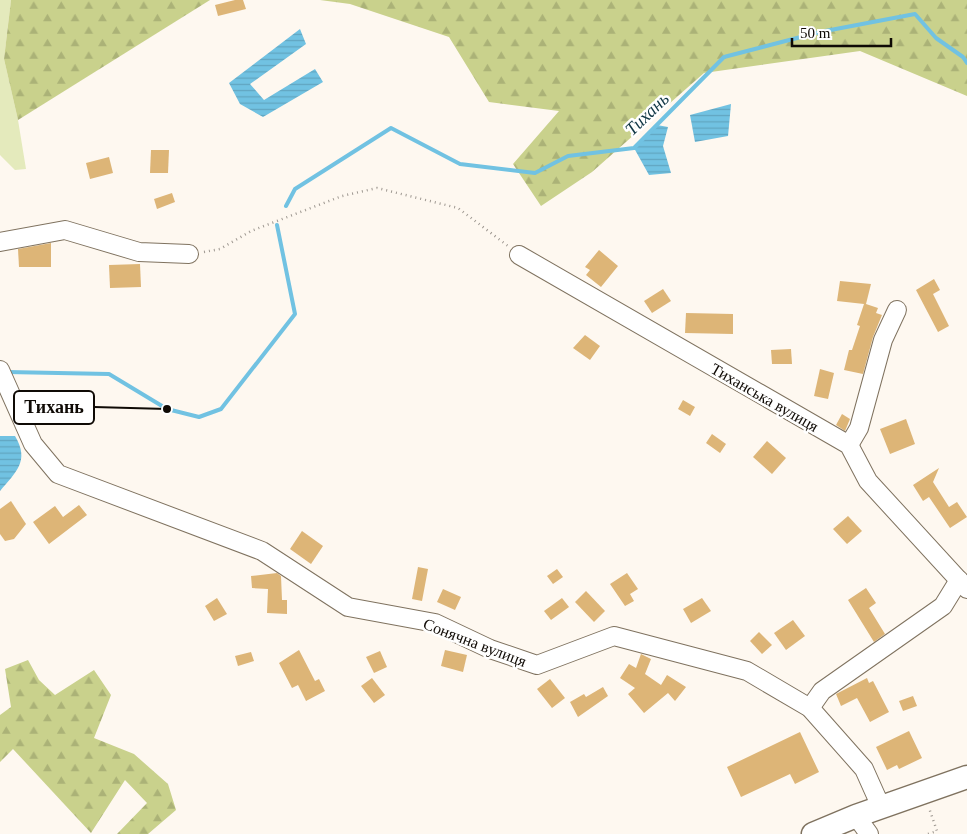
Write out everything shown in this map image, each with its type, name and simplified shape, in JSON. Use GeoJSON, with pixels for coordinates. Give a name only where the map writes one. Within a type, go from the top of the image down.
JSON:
{"type":"FeatureCollection","features":[{"type":"Feature","properties":{"kind":"main road"},"geometry":{"type":"LineString","coordinates":[[813,834],[856,816],[967,777]]}},
{"type":"Feature","properties":{"kind":"street"},"geometry":{"type":"LineString","coordinates":[[0,242],[65,230],[139,252],[189,254]]}},
{"type":"Feature","properties":{"kind":"street","name":"Тиханська вулиця"},"geometry":{"type":"LineString","coordinates":[[519,255],[849,446]]}},
{"type":"Feature","properties":{"kind":"street"},"geometry":{"type":"LineString","coordinates":[[810,708],[822,691],[943,606],[963,584],[868,482],[849,446],[859,428],[883,340],[897,310]]}},
{"type":"Feature","properties":{"kind":"street","name":"Сонячна вулиця"},"geometry":{"type":"LineString","coordinates":[[3,376],[33,444],[58,474],[262,551],[348,607],[435,623],[490,649],[537,665],[614,636],[747,671],[810,708],[864,769],[881,808]]}},
{"type":"Feature","properties":{"kind":"street"},"geometry":{"type":"LineString","coordinates":[[856,816],[869,834]]}},
{"type":"Feature","properties":{"kind":"path"},"geometry":{"type":"LineString","coordinates":[[189,254],[220,249],[251,231],[342,196],[377,188],[458,208],[519,255]]}},
{"type":"Feature","properties":{"kind":"path"},"geometry":{"type":"LineString","coordinates":[[924,792],[936,830],[928,834]]}},
{"type":"Feature","properties":{"kind":"green space"},"geometry":{"type":"Polygon","coordinates":[[[0,0],[11,0],[4,59],[18,120],[26,169],[15,170],[0,155],[0,0]]]}},
{"type":"Feature","properties":{"kind":"green space"},"geometry":{"type":"Polygon","coordinates":[[[11,0],[210,0],[18,120],[4,59],[11,0]]]}},
{"type":"Feature","properties":{"kind":"green space"},"geometry":{"type":"Polygon","coordinates":[[[320,0],[967,0],[967,96],[860,51],[704,73],[592,172],[541,206],[513,164],[559,111],[489,102],[449,37],[350,4],[320,0]]]}},
{"type":"Feature","properties":{"kind":"green space"},"geometry":{"type":"Polygon","coordinates":[[[28,660],[39,680],[55,695],[94,670],[111,695],[94,738],[134,754],[168,784],[176,810],[148,834],[117,834],[147,803],[125,780],[91,833],[13,749],[0,762],[0,715],[11,707],[5,669],[28,660]]]}},
{"type":"Feature","properties":{"kind":"water"},"geometry":{"type":"Polygon","coordinates":[[[300,29],[306,44],[250,84],[264,100],[315,69],[323,82],[263,117],[240,104],[229,83],[300,29]]]}},
{"type":"Feature","properties":{"kind":"water"},"geometry":{"type":"Polygon","coordinates":[[[731,104],[728,136],[695,142],[690,115],[731,104]]]}},
{"type":"Feature","properties":{"kind":"water"},"geometry":{"type":"Polygon","coordinates":[[[657,125],[668,127],[663,146],[671,173],[649,175],[634,148],[657,125]]]}},
{"type":"Feature","properties":{"kind":"water"},"geometry":{"type":"Polygon","coordinates":[[[0,436],[15,436],[21,452],[21,459],[16,472],[0,491],[0,436]]]}},
{"type":"Feature","properties":{"kind":"building"},"geometry":{"type":"Polygon","coordinates":[[[243,0],[246,9],[218,16],[215,5],[243,0]]]}},
{"type":"Feature","properties":{"kind":"building"},"geometry":{"type":"Polygon","coordinates":[[[151,150],[169,150],[168,173],[150,173],[151,150]]]}},
{"type":"Feature","properties":{"kind":"building"},"geometry":{"type":"Polygon","coordinates":[[[109,157],[113,173],[90,179],[86,163],[109,157]]]}},
{"type":"Feature","properties":{"kind":"building"},"geometry":{"type":"Polygon","coordinates":[[[172,193],[175,202],[157,209],[154,199],[172,193]]]}},
{"type":"Feature","properties":{"kind":"building"},"geometry":{"type":"Polygon","coordinates":[[[51,243],[51,267],[19,267],[18,249],[51,243]]]}},
{"type":"Feature","properties":{"kind":"building"},"geometry":{"type":"Polygon","coordinates":[[[599,250],[618,266],[601,287],[586,275],[590,270],[585,267],[599,250]]]}},
{"type":"Feature","properties":{"kind":"building"},"geometry":{"type":"Polygon","coordinates":[[[140,264],[141,287],[110,288],[109,265],[140,264]]]}},
{"type":"Feature","properties":{"kind":"building"},"geometry":{"type":"Polygon","coordinates":[[[934,279],[940,290],[933,294],[949,326],[938,332],[916,290],[934,279]]]}},
{"type":"Feature","properties":{"kind":"building"},"geometry":{"type":"Polygon","coordinates":[[[840,281],[871,284],[866,304],[878,308],[876,313],[882,315],[873,337],[863,374],[844,370],[849,350],[852,350],[860,326],[857,325],[864,304],[837,301],[840,281]]]}},
{"type":"Feature","properties":{"kind":"building"},"geometry":{"type":"Polygon","coordinates":[[[663,289],[671,301],[652,313],[644,301],[663,289]]]}},
{"type":"Feature","properties":{"kind":"building"},"geometry":{"type":"Polygon","coordinates":[[[686,313],[733,314],[733,334],[685,333],[686,313]]]}},
{"type":"Feature","properties":{"kind":"building"},"geometry":{"type":"Polygon","coordinates":[[[585,335],[600,346],[590,360],[573,348],[585,335]]]}},
{"type":"Feature","properties":{"kind":"building"},"geometry":{"type":"Polygon","coordinates":[[[791,349],[792,364],[772,364],[771,350],[791,349]]]}},
{"type":"Feature","properties":{"kind":"building"},"geometry":{"type":"Polygon","coordinates":[[[820,369],[834,373],[828,399],[814,396],[820,369]]]}},
{"type":"Feature","properties":{"kind":"building"},"geometry":{"type":"Polygon","coordinates":[[[683,400],[695,407],[690,416],[678,409],[683,400]]]}},
{"type":"Feature","properties":{"kind":"building"},"geometry":{"type":"Polygon","coordinates":[[[842,414],[850,419],[845,431],[836,425],[842,414]]]}},
{"type":"Feature","properties":{"kind":"building"},"geometry":{"type":"Polygon","coordinates":[[[906,419],[915,444],[890,454],[880,429],[906,419]]]}},
{"type":"Feature","properties":{"kind":"building"},"geometry":{"type":"Polygon","coordinates":[[[712,434],[726,444],[720,453],[706,443],[712,434]]]}},
{"type":"Feature","properties":{"kind":"building"},"geometry":{"type":"Polygon","coordinates":[[[767,441],[786,458],[772,474],[753,457],[767,441]]]}},
{"type":"Feature","properties":{"kind":"building"},"geometry":{"type":"Polygon","coordinates":[[[939,468],[933,482],[949,507],[957,502],[967,517],[950,528],[929,497],[923,501],[913,485],[939,468]]]}},
{"type":"Feature","properties":{"kind":"building"},"geometry":{"type":"Polygon","coordinates":[[[11,501],[26,524],[14,539],[5,541],[0,534],[0,509],[11,501]]]}},
{"type":"Feature","properties":{"kind":"building"},"geometry":{"type":"Polygon","coordinates":[[[79,505],[87,515],[49,544],[33,522],[55,506],[63,517],[79,505]]]}},
{"type":"Feature","properties":{"kind":"building"},"geometry":{"type":"Polygon","coordinates":[[[848,516],[862,531],[847,544],[833,529],[848,516]]]}},
{"type":"Feature","properties":{"kind":"building"},"geometry":{"type":"Polygon","coordinates":[[[302,531],[323,546],[311,564],[290,549],[302,531]]]}},
{"type":"Feature","properties":{"kind":"building"},"geometry":{"type":"Polygon","coordinates":[[[418,567],[428,569],[422,601],[412,599],[418,567]]]}},
{"type":"Feature","properties":{"kind":"building"},"geometry":{"type":"Polygon","coordinates":[[[557,569],[563,577],[553,584],[547,576],[557,569]]]}},
{"type":"Feature","properties":{"kind":"building"},"geometry":{"type":"Polygon","coordinates":[[[277,573],[281,576],[282,600],[287,600],[287,614],[267,613],[268,589],[252,588],[251,576],[277,573]]]}},
{"type":"Feature","properties":{"kind":"building"},"geometry":{"type":"Polygon","coordinates":[[[627,573],[638,589],[630,594],[634,601],[625,606],[610,584],[627,573]]]}},
{"type":"Feature","properties":{"kind":"building"},"geometry":{"type":"Polygon","coordinates":[[[866,588],[876,603],[869,608],[885,634],[874,642],[848,600],[866,588]]]}},
{"type":"Feature","properties":{"kind":"building"},"geometry":{"type":"Polygon","coordinates":[[[443,589],[461,597],[455,610],[437,602],[443,589]]]}},
{"type":"Feature","properties":{"kind":"building"},"geometry":{"type":"Polygon","coordinates":[[[586,591],[605,611],[594,622],[575,602],[586,591]]]}},
{"type":"Feature","properties":{"kind":"building"},"geometry":{"type":"Polygon","coordinates":[[[217,598],[227,614],[214,621],[205,606],[217,598]]]}},
{"type":"Feature","properties":{"kind":"building"},"geometry":{"type":"Polygon","coordinates":[[[562,598],[569,607],[551,620],[544,611],[562,598]]]}},
{"type":"Feature","properties":{"kind":"building"},"geometry":{"type":"Polygon","coordinates":[[[702,598],[711,611],[691,623],[683,609],[702,598]]]}},
{"type":"Feature","properties":{"kind":"building"},"geometry":{"type":"Polygon","coordinates":[[[793,620],[805,636],[786,650],[774,633],[793,620]]]}},
{"type":"Feature","properties":{"kind":"building"},"geometry":{"type":"Polygon","coordinates":[[[759,632],[772,645],[762,654],[750,641],[759,632]]]}},
{"type":"Feature","properties":{"kind":"building"},"geometry":{"type":"Polygon","coordinates":[[[299,650],[315,681],[319,679],[325,691],[306,701],[298,685],[292,688],[279,663],[299,650]]]}},
{"type":"Feature","properties":{"kind":"building"},"geometry":{"type":"Polygon","coordinates":[[[445,650],[467,655],[463,672],[441,666],[445,650]]]}},
{"type":"Feature","properties":{"kind":"building"},"geometry":{"type":"Polygon","coordinates":[[[380,651],[387,667],[374,673],[366,657],[380,651]]]}},
{"type":"Feature","properties":{"kind":"building"},"geometry":{"type":"Polygon","coordinates":[[[251,652],[254,661],[238,666],[235,656],[251,652]]]}},
{"type":"Feature","properties":{"kind":"building"},"geometry":{"type":"Polygon","coordinates":[[[641,654],[651,659],[645,674],[661,685],[667,675],[686,687],[675,701],[668,693],[644,713],[628,694],[635,688],[620,678],[629,664],[636,668],[641,654]]]}},
{"type":"Feature","properties":{"kind":"building"},"geometry":{"type":"Polygon","coordinates":[[[372,678],[385,695],[374,703],[361,686],[372,678]]]}},
{"type":"Feature","properties":{"kind":"building"},"geometry":{"type":"Polygon","coordinates":[[[867,678],[869,683],[873,681],[889,712],[870,722],[857,698],[841,706],[836,694],[867,678]]]}},
{"type":"Feature","properties":{"kind":"building"},"geometry":{"type":"Polygon","coordinates":[[[550,679],[565,698],[552,708],[537,689],[550,679]]]}},
{"type":"Feature","properties":{"kind":"building"},"geometry":{"type":"Polygon","coordinates":[[[603,687],[608,696],[578,717],[570,702],[584,694],[586,697],[603,687]]]}},
{"type":"Feature","properties":{"kind":"building"},"geometry":{"type":"Polygon","coordinates":[[[913,696],[917,706],[903,711],[899,701],[913,696]]]}},
{"type":"Feature","properties":{"kind":"building"},"geometry":{"type":"Polygon","coordinates":[[[909,731],[922,758],[899,769],[897,765],[887,770],[876,747],[909,731]]]}},
{"type":"Feature","properties":{"kind":"building"},"geometry":{"type":"Polygon","coordinates":[[[800,732],[819,772],[795,784],[790,774],[741,797],[727,767],[800,732]]]}},
{"type":"Feature","properties":{"kind":"waterway","name":"Тихань"},"geometry":{"type":"LineString","coordinates":[[286,206],[295,189],[391,128],[460,164],[535,173],[568,156],[634,148],[724,57],[820,32],[915,14],[936,38],[963,57],[967,63]]}},
{"type":"Feature","properties":{"kind":"waterway","name":"Тихань"},"geometry":{"type":"LineString","coordinates":[[7,372],[109,374],[167,409],[199,417],[221,409],[295,314],[277,225]]}},
{"type":"Feature","properties":{"kind":"place","name":"Тихань"},"geometry":{"type":"Point","coordinates":[167,409]}}]}
